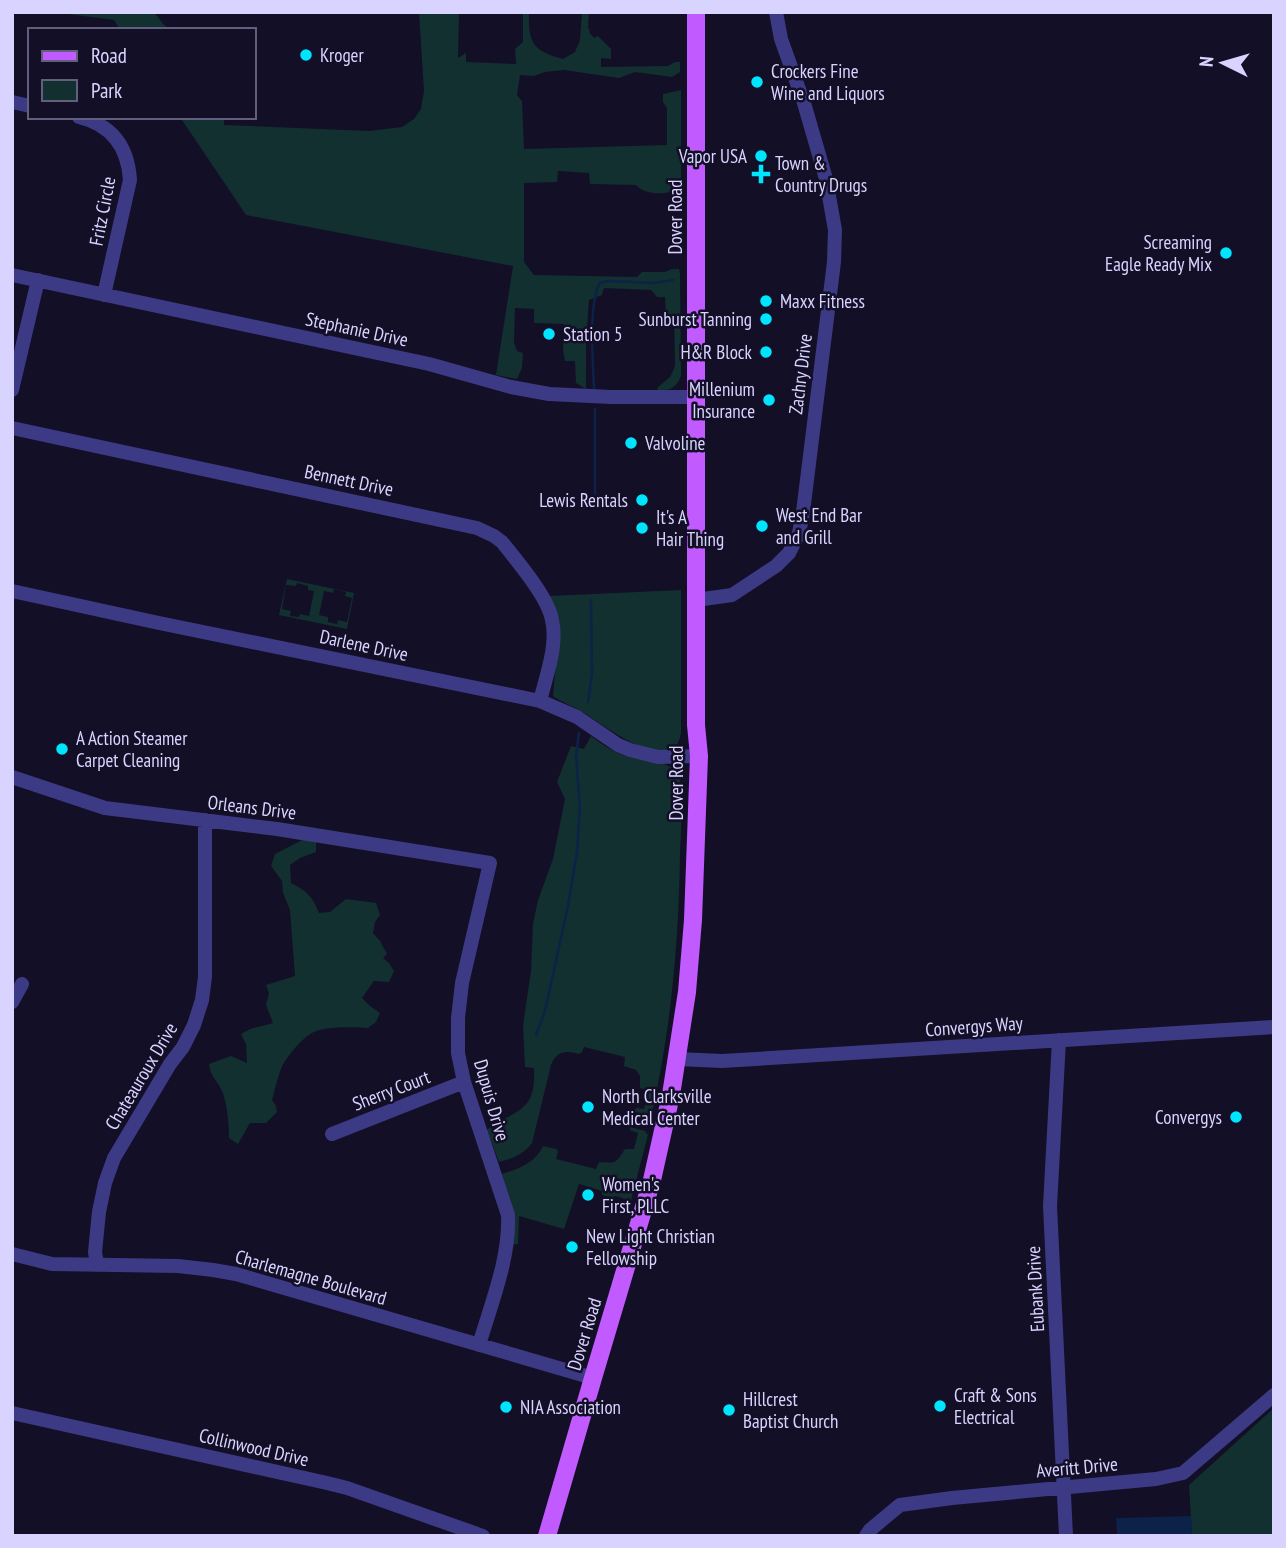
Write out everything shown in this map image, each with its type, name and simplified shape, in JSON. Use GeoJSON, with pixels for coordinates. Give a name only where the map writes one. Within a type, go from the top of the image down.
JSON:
{"type":"FeatureCollection","features":[{"type":"Feature","properties":{"kind":"main road","name":"Dover Road"},"geometry":{"type":"LineString","coordinates":[[547,1536],[652,1180],[677,1059],[687,992],[693,920],[699,756],[696,725],[696,12]]}},
{"type":"Feature","properties":{"kind":"street","name":"Zachry Drive"},"geometry":{"type":"LineString","coordinates":[[696,600],[732,596],[776,566],[789,553],[799,533],[803,512],[834,262],[835,230],[826,179],[804,103],[781,39],[776,12]]}},
{"type":"Feature","properties":{"kind":"street","name":"Fritz Circle"},"geometry":{"type":"LineString","coordinates":[[88,119],[111,133],[124,150],[130,172],[104,295]]}},
{"type":"Feature","properties":{"kind":"street","name":"Stephanie Drive"},"geometry":{"type":"LineString","coordinates":[[12,275],[415,361],[511,387],[549,394],[696,397]]}},
{"type":"Feature","properties":{"kind":"street"},"geometry":{"type":"LineString","coordinates":[[12,390],[38,280]]}},
{"type":"Feature","properties":{"kind":"street","name":"Bennett Drive"},"geometry":{"type":"LineString","coordinates":[[12,428],[477,527],[485,531],[502,542],[541,595],[552,618],[553,644],[540,701]]}},
{"type":"Feature","properties":{"kind":"street","name":"Darlene Drive"},"geometry":{"type":"LineString","coordinates":[[12,590],[540,701],[577,717],[618,745],[631,750],[658,757],[699,756]]}},
{"type":"Feature","properties":{"kind":"street","name":"Orleans Drive"},"geometry":{"type":"LineString","coordinates":[[12,777],[106,808],[278,829],[490,863]]}},
{"type":"Feature","properties":{"kind":"street","name":"Chateauroux Drive"},"geometry":{"type":"LineString","coordinates":[[97,1264],[95,1252],[99,1212],[114,1158],[183,1047],[202,1000],[205,977],[205,820]]}},
{"type":"Feature","properties":{"kind":"street","name":"Dupuis Drive"},"geometry":{"type":"LineString","coordinates":[[479,1345],[506,1251],[509,1228],[508,1215],[464,1082],[458,1053],[458,1018],[462,983],[490,863]]}},
{"type":"Feature","properties":{"kind":"street"},"geometry":{"type":"LineString","coordinates":[[12,1002],[22,984]]}},
{"type":"Feature","properties":{"kind":"street","name":"Convergys Way"},"geometry":{"type":"LineString","coordinates":[[677,1059],[722,1061],[1274,1027]]}},
{"type":"Feature","properties":{"kind":"street","name":"Eubank Drive"},"geometry":{"type":"LineString","coordinates":[[1059,1040],[1050,1206],[1066,1536]]}},
{"type":"Feature","properties":{"kind":"street","name":"Sherry Court"},"geometry":{"type":"LineString","coordinates":[[332,1134],[464,1082]]}},
{"type":"Feature","properties":{"kind":"street","name":"Charlemagne Boulevard"},"geometry":{"type":"LineString","coordinates":[[12,1254],[52,1264],[178,1266],[236,1274],[593,1378]]}},
{"type":"Feature","properties":{"kind":"street","name":"Averitt Drive"},"geometry":{"type":"LineString","coordinates":[[866,1536],[900,1505],[1183,1474],[1274,1395]]}},
{"type":"Feature","properties":{"kind":"street","name":"Collinwood Drive"},"geometry":{"type":"LineString","coordinates":[[12,1413],[347,1488],[483,1536]]}},
{"type":"Feature","properties":{"kind":"green space"},"geometry":{"type":"Polygon","coordinates":[[[53,12],[154,12],[169,28],[119,28],[114,20],[53,12]]]}},
{"type":"Feature","properties":{"kind":"green space"},"geometry":{"type":"Polygon","coordinates":[[[419,12],[459,12],[458,58],[466,53],[466,62],[516,64],[515,49],[523,42],[523,12],[529,12],[534,44],[545,53],[563,59],[575,52],[580,40],[582,12],[589,12],[589,32],[594,38],[598,36],[611,49],[611,59],[601,58],[601,67],[668,66],[680,62],[680,72],[672,77],[635,72],[619,78],[564,70],[534,76],[520,75],[517,95],[522,101],[524,149],[667,145],[667,108],[663,102],[663,94],[681,90],[681,188],[664,193],[651,193],[636,185],[590,184],[589,173],[558,171],[557,182],[524,183],[524,262],[534,275],[637,277],[642,272],[679,269],[681,376],[672,388],[657,388],[670,377],[675,365],[674,318],[666,318],[665,297],[657,297],[651,290],[604,288],[602,295],[589,300],[586,389],[576,383],[575,361],[565,361],[564,324],[534,323],[534,309],[515,308],[514,343],[517,351],[523,353],[522,368],[517,379],[496,375],[513,266],[246,215],[181,119],[224,119],[224,125],[370,131],[402,127],[414,119],[421,109],[424,91],[419,12]]]}},
{"type":"Feature","properties":{"kind":"green space"},"geometry":{"type":"Polygon","coordinates":[[[287,579],[354,593],[347,629],[279,615],[287,579]],[[297,583],[296,586],[286,585],[282,609],[291,611],[290,616],[309,616],[314,591],[297,583]],[[334,589],[333,593],[324,591],[319,615],[328,617],[328,622],[347,622],[352,598],[345,596],[346,592],[334,589]]]}},
{"type":"Feature","properties":{"kind":"green space"},"geometry":{"type":"Polygon","coordinates":[[[681,590],[681,733],[676,746],[666,751],[639,746],[554,697],[559,632],[549,596],[681,590]]]}},
{"type":"Feature","properties":{"kind":"green space"},"geometry":{"type":"Polygon","coordinates":[[[591,736],[625,756],[671,767],[680,778],[682,815],[676,952],[669,1017],[652,1113],[648,1115],[634,1110],[644,1109],[649,1091],[640,1088],[640,1076],[636,1070],[624,1066],[625,1057],[584,1047],[579,1054],[562,1053],[551,1065],[532,1143],[517,1156],[499,1162],[487,1130],[521,1109],[530,1099],[534,1086],[534,1068],[525,1067],[523,1025],[531,971],[533,924],[538,900],[553,859],[565,799],[557,782],[571,746],[584,749],[591,736]]]}},
{"type":"Feature","properties":{"kind":"green space"},"geometry":{"type":"Polygon","coordinates":[[[306,838],[316,839],[316,852],[290,865],[291,883],[308,895],[319,913],[330,912],[346,899],[376,903],[380,915],[375,922],[373,933],[387,954],[383,958],[394,971],[389,982],[374,981],[362,998],[380,1013],[376,1022],[368,1028],[341,1027],[319,1030],[295,1048],[283,1064],[277,1081],[272,1100],[277,1112],[266,1123],[250,1123],[238,1144],[229,1138],[224,1096],[209,1064],[231,1056],[247,1063],[246,1044],[241,1034],[273,1023],[266,1005],[269,993],[266,985],[295,976],[290,910],[283,893],[282,881],[271,866],[275,854],[306,838]]]}},
{"type":"Feature","properties":{"kind":"green space"},"geometry":{"type":"Polygon","coordinates":[[[630,1127],[645,1131],[648,1135],[630,1204],[626,1204],[626,1199],[602,1195],[602,1191],[579,1184],[564,1229],[519,1216],[518,1244],[512,1245],[501,1174],[526,1164],[536,1157],[543,1146],[558,1151],[556,1159],[596,1169],[599,1162],[615,1162],[625,1149],[634,1149],[638,1133],[630,1130],[630,1127]]]}},
{"type":"Feature","properties":{"kind":"green space"},"geometry":{"type":"Polygon","coordinates":[[[1274,1408],[1274,1536],[1192,1536],[1189,1485],[1274,1408]]]}},
{"type":"Feature","properties":{"kind":"water"},"geometry":{"type":"Polygon","coordinates":[[[1191,1516],[1192,1536],[1117,1536],[1116,1518],[1191,1516]]]}},
{"type":"Feature","properties":{"kind":"waterway"},"geometry":{"type":"LineString","coordinates":[[594,388],[593,318],[596,292],[600,283],[654,283],[673,280]]}},
{"type":"Feature","properties":{"kind":"waterway"},"geometry":{"type":"LineString","coordinates":[[595,409],[595,496]]}},
{"type":"Feature","properties":{"kind":"waterway"},"geometry":{"type":"LineString","coordinates":[[588,702],[592,673],[591,600]]}},
{"type":"Feature","properties":{"kind":"waterway"},"geometry":{"type":"LineString","coordinates":[[536,1035],[545,1011],[577,852],[580,807],[576,755],[579,733]]}},
{"type":"Feature","properties":{"kind":"place","name":"Kroger"},"geometry":{"type":"Point","coordinates":[306,55]}},
{"type":"Feature","properties":{"kind":"place","name":"Crockers Fine Wine and Liquors"},"geometry":{"type":"Point","coordinates":[757,82]}},
{"type":"Feature","properties":{"kind":"place","name":"Vapor USA"},"geometry":{"type":"Point","coordinates":[761,156]}},
{"type":"Feature","properties":{"kind":"place","name":"Town & Country Drugs"},"geometry":{"type":"Point","coordinates":[761,174]}},
{"type":"Feature","properties":{"kind":"place","name":"Screaming Eagle Ready Mix"},"geometry":{"type":"Point","coordinates":[1226,253]}},
{"type":"Feature","properties":{"kind":"place","name":"Maxx Fitness"},"geometry":{"type":"Point","coordinates":[766,301]}},
{"type":"Feature","properties":{"kind":"place","name":"Sunburst Tanning"},"geometry":{"type":"Point","coordinates":[766,319]}},
{"type":"Feature","properties":{"kind":"place","name":"Station 5"},"geometry":{"type":"Point","coordinates":[549,334]}},
{"type":"Feature","properties":{"kind":"place","name":"H&R Block"},"geometry":{"type":"Point","coordinates":[766,352]}},
{"type":"Feature","properties":{"kind":"place","name":"Millenium Insurance"},"geometry":{"type":"Point","coordinates":[769,400]}},
{"type":"Feature","properties":{"kind":"place","name":"Valvoline"},"geometry":{"type":"Point","coordinates":[631,443]}},
{"type":"Feature","properties":{"kind":"place","name":"Lewis Rentals"},"geometry":{"type":"Point","coordinates":[642,500]}},
{"type":"Feature","properties":{"kind":"place","name":"West End Bar and Grill"},"geometry":{"type":"Point","coordinates":[762,526]}},
{"type":"Feature","properties":{"kind":"place","name":"It's A Hair Thing"},"geometry":{"type":"Point","coordinates":[642,528]}},
{"type":"Feature","properties":{"kind":"place","name":"A Action Steamer Carpet Cleaning"},"geometry":{"type":"Point","coordinates":[62,749]}},
{"type":"Feature","properties":{"kind":"place","name":"North Clarksville Medical Center"},"geometry":{"type":"Point","coordinates":[588,1107]}},
{"type":"Feature","properties":{"kind":"place","name":"Convergys"},"geometry":{"type":"Point","coordinates":[1236,1117]}},
{"type":"Feature","properties":{"kind":"place","name":"Women's First, PLLC"},"geometry":{"type":"Point","coordinates":[588,1195]}},
{"type":"Feature","properties":{"kind":"place","name":"New Light Christian Fellowship"},"geometry":{"type":"Point","coordinates":[572,1247]}},
{"type":"Feature","properties":{"kind":"place","name":"Craft & Sons Electrical"},"geometry":{"type":"Point","coordinates":[940,1406]}},
{"type":"Feature","properties":{"kind":"place","name":"NIA Association"},"geometry":{"type":"Point","coordinates":[506,1407]}},
{"type":"Feature","properties":{"kind":"place","name":"Hillcrest Baptist Church"},"geometry":{"type":"Point","coordinates":[729,1410]}}]}
